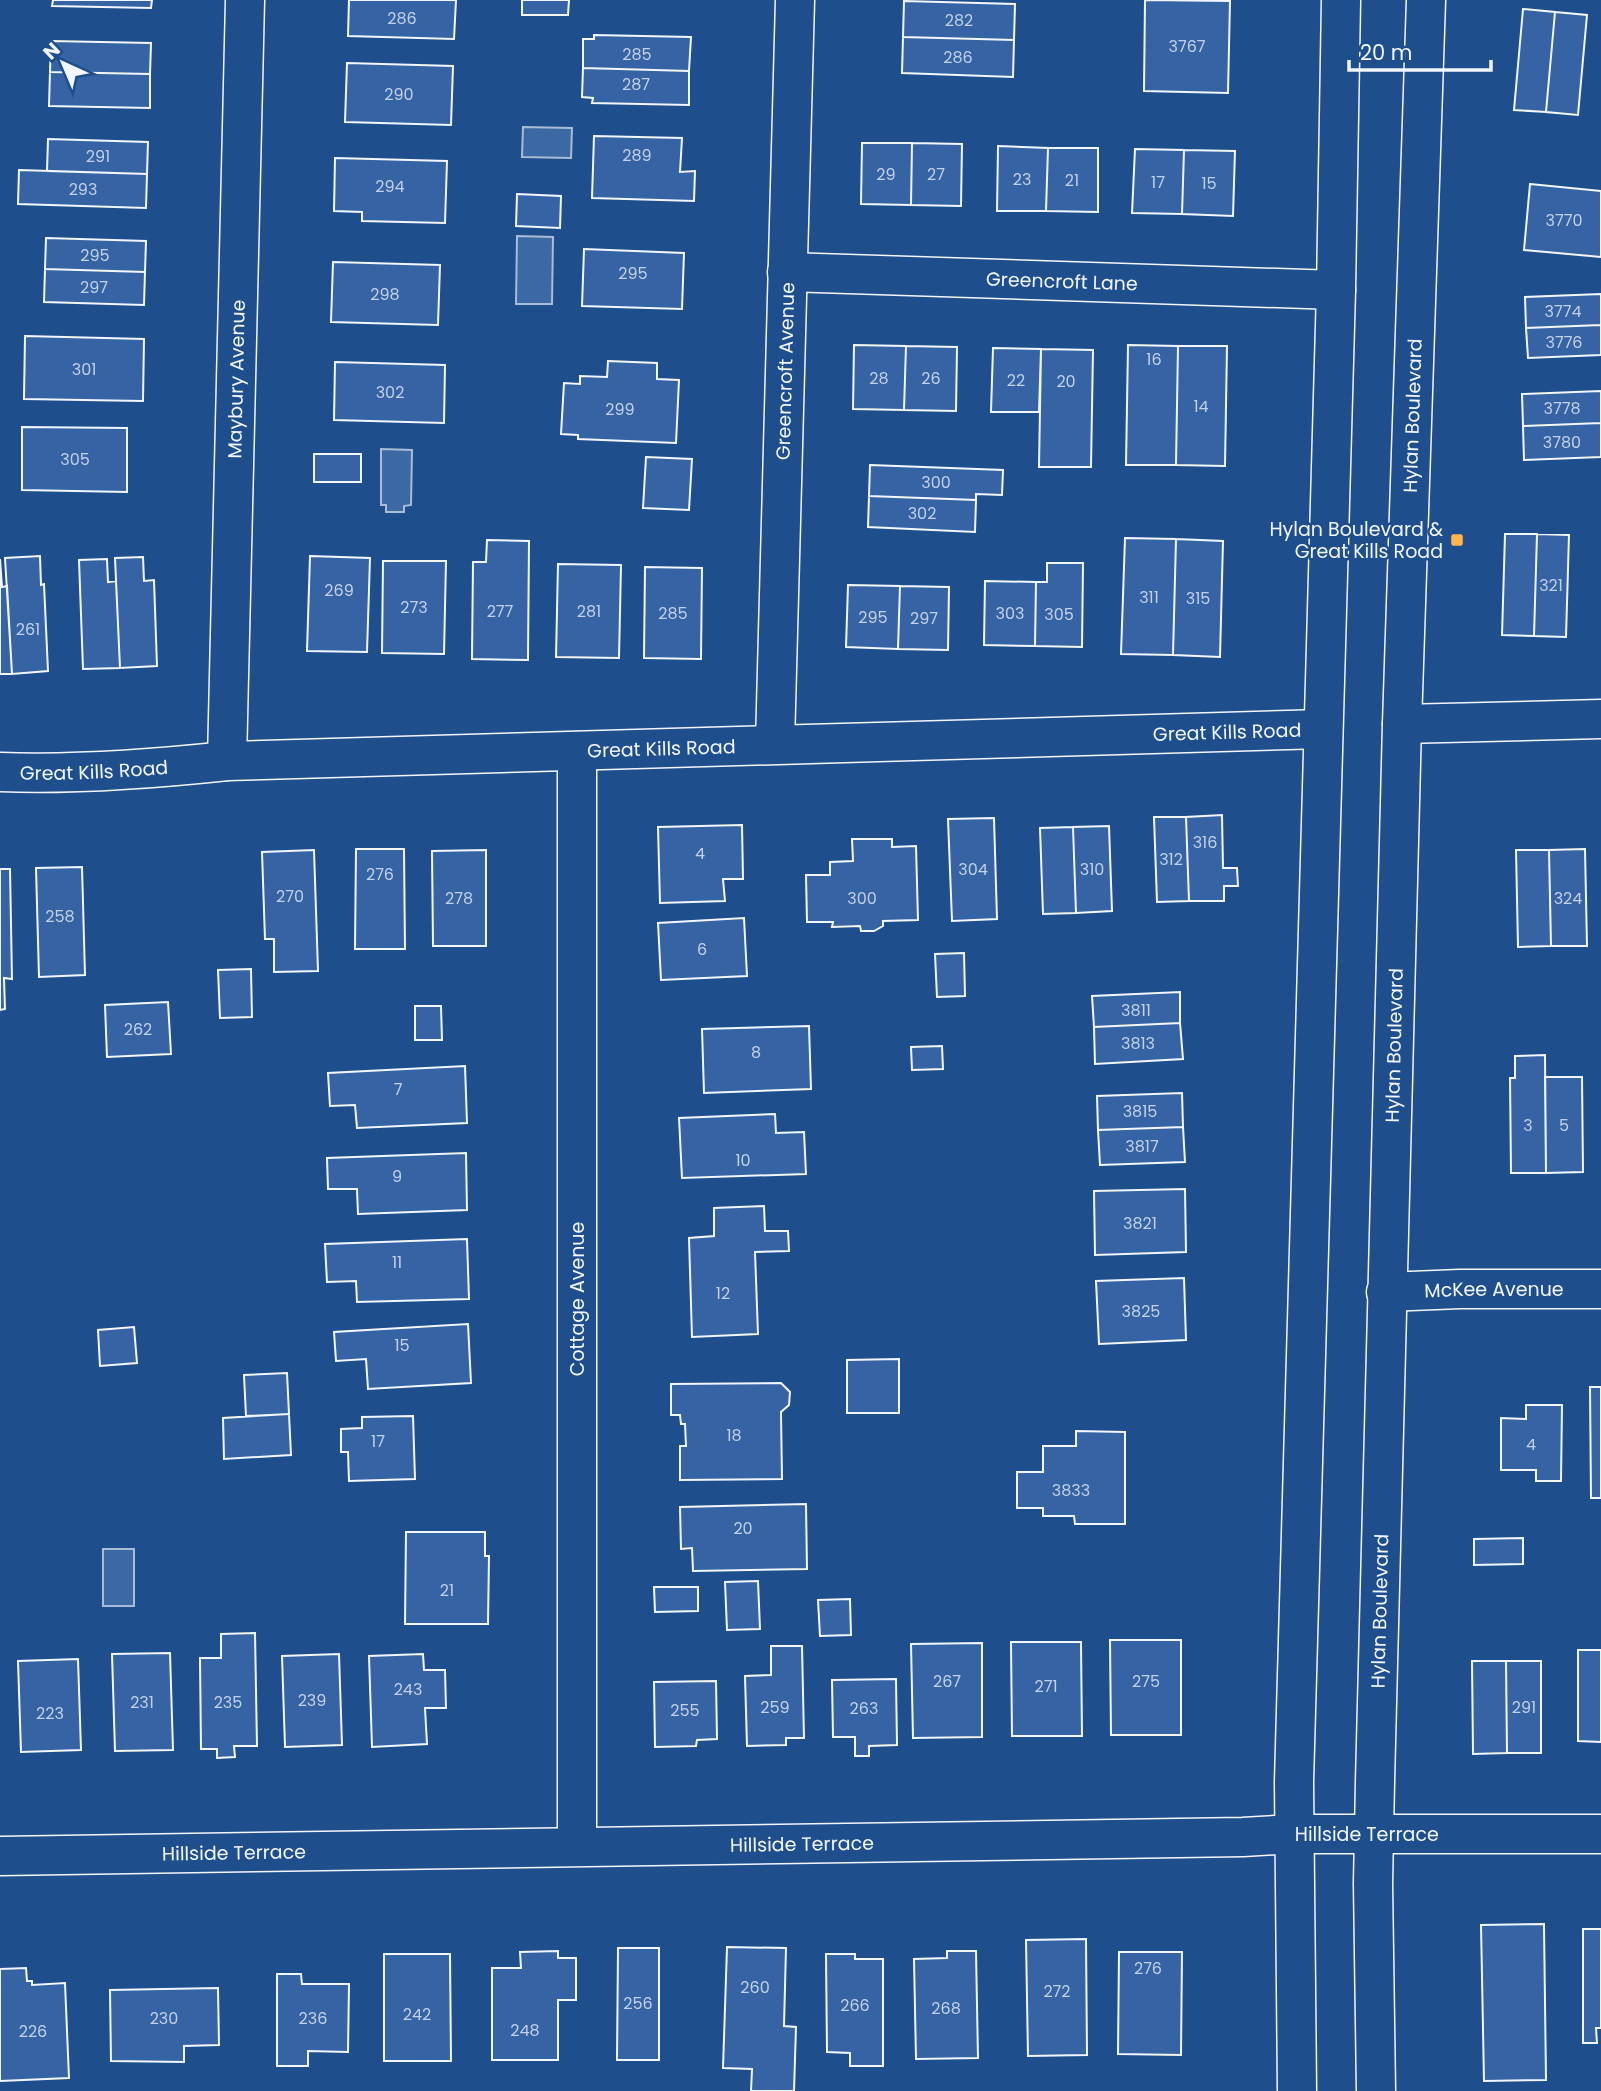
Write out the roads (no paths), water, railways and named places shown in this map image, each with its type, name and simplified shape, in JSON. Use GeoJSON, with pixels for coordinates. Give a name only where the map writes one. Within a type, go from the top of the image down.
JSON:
{"type":"FeatureCollection","features":[{"type":"Feature","properties":{"kind":"street","name":"Maybury Avenue"},"geometry":{"type":"LineString","coordinates":[[227,761],[245,0]]}},
{"type":"Feature","properties":{"kind":"street","name":"Greencroft Avenue"},"geometry":{"type":"LineString","coordinates":[[775,744],[795,0]]}},
{"type":"Feature","properties":{"kind":"street"},"geometry":{"type":"LineString","coordinates":[[1297,2091],[1293,1834],[1336,290],[1341,0]]}},
{"type":"Feature","properties":{"kind":"street","name":"Hylan Boulevard"},"geometry":{"type":"LineString","coordinates":[[1376,2091],[1373,1834],[1402,723],[1426,0]]}},
{"type":"Feature","properties":{"kind":"street","name":"Greencroft Lane"},"geometry":{"type":"LineString","coordinates":[[787,272],[1336,290]]}},
{"type":"Feature","properties":{"kind":"street"},"geometry":{"type":"LineString","coordinates":[[1402,723],[1601,719]]}},
{"type":"Feature","properties":{"kind":"street","name":"Great Kills Road"},"geometry":{"type":"LineString","coordinates":[[0,772],[164,768],[227,761],[1323,729]]}},
{"type":"Feature","properties":{"kind":"street","name":"Cottage Avenue"},"geometry":{"type":"LineString","coordinates":[[577,751],[577,1846]]}},
{"type":"Feature","properties":{"kind":"street","name":"McKee Avenue"},"geometry":{"type":"LineString","coordinates":[[1386,1292],[1601,1289]]}},
{"type":"Feature","properties":{"kind":"street","name":"Hillside Terrace"},"geometry":{"type":"LineString","coordinates":[[0,1856],[1243,1837],[1293,1834],[1601,1835]]}},
{"type":"Feature","properties":{"kind":"water"},"geometry":{"type":"Polygon","coordinates":[[[523,127],[572,128],[571,158],[522,157],[523,127]]]}},
{"type":"Feature","properties":{"kind":"water"},"geometry":{"type":"Polygon","coordinates":[[[517,236],[553,237],[552,304],[516,304],[517,236]]]}},
{"type":"Feature","properties":{"kind":"water"},"geometry":{"type":"Polygon","coordinates":[[[381,449],[412,450],[411,505],[404,506],[404,512],[386,512],[386,505],[381,505],[381,449]]]}},
{"type":"Feature","properties":{"kind":"water"},"geometry":{"type":"Polygon","coordinates":[[[103,1549],[134,1549],[134,1606],[103,1606],[103,1549]]]}},
{"type":"Feature","properties":{"kind":"place","name":"Hylan Boulevard & Great Kills Road"},"geometry":{"type":"Point","coordinates":[1457,540]}}]}
